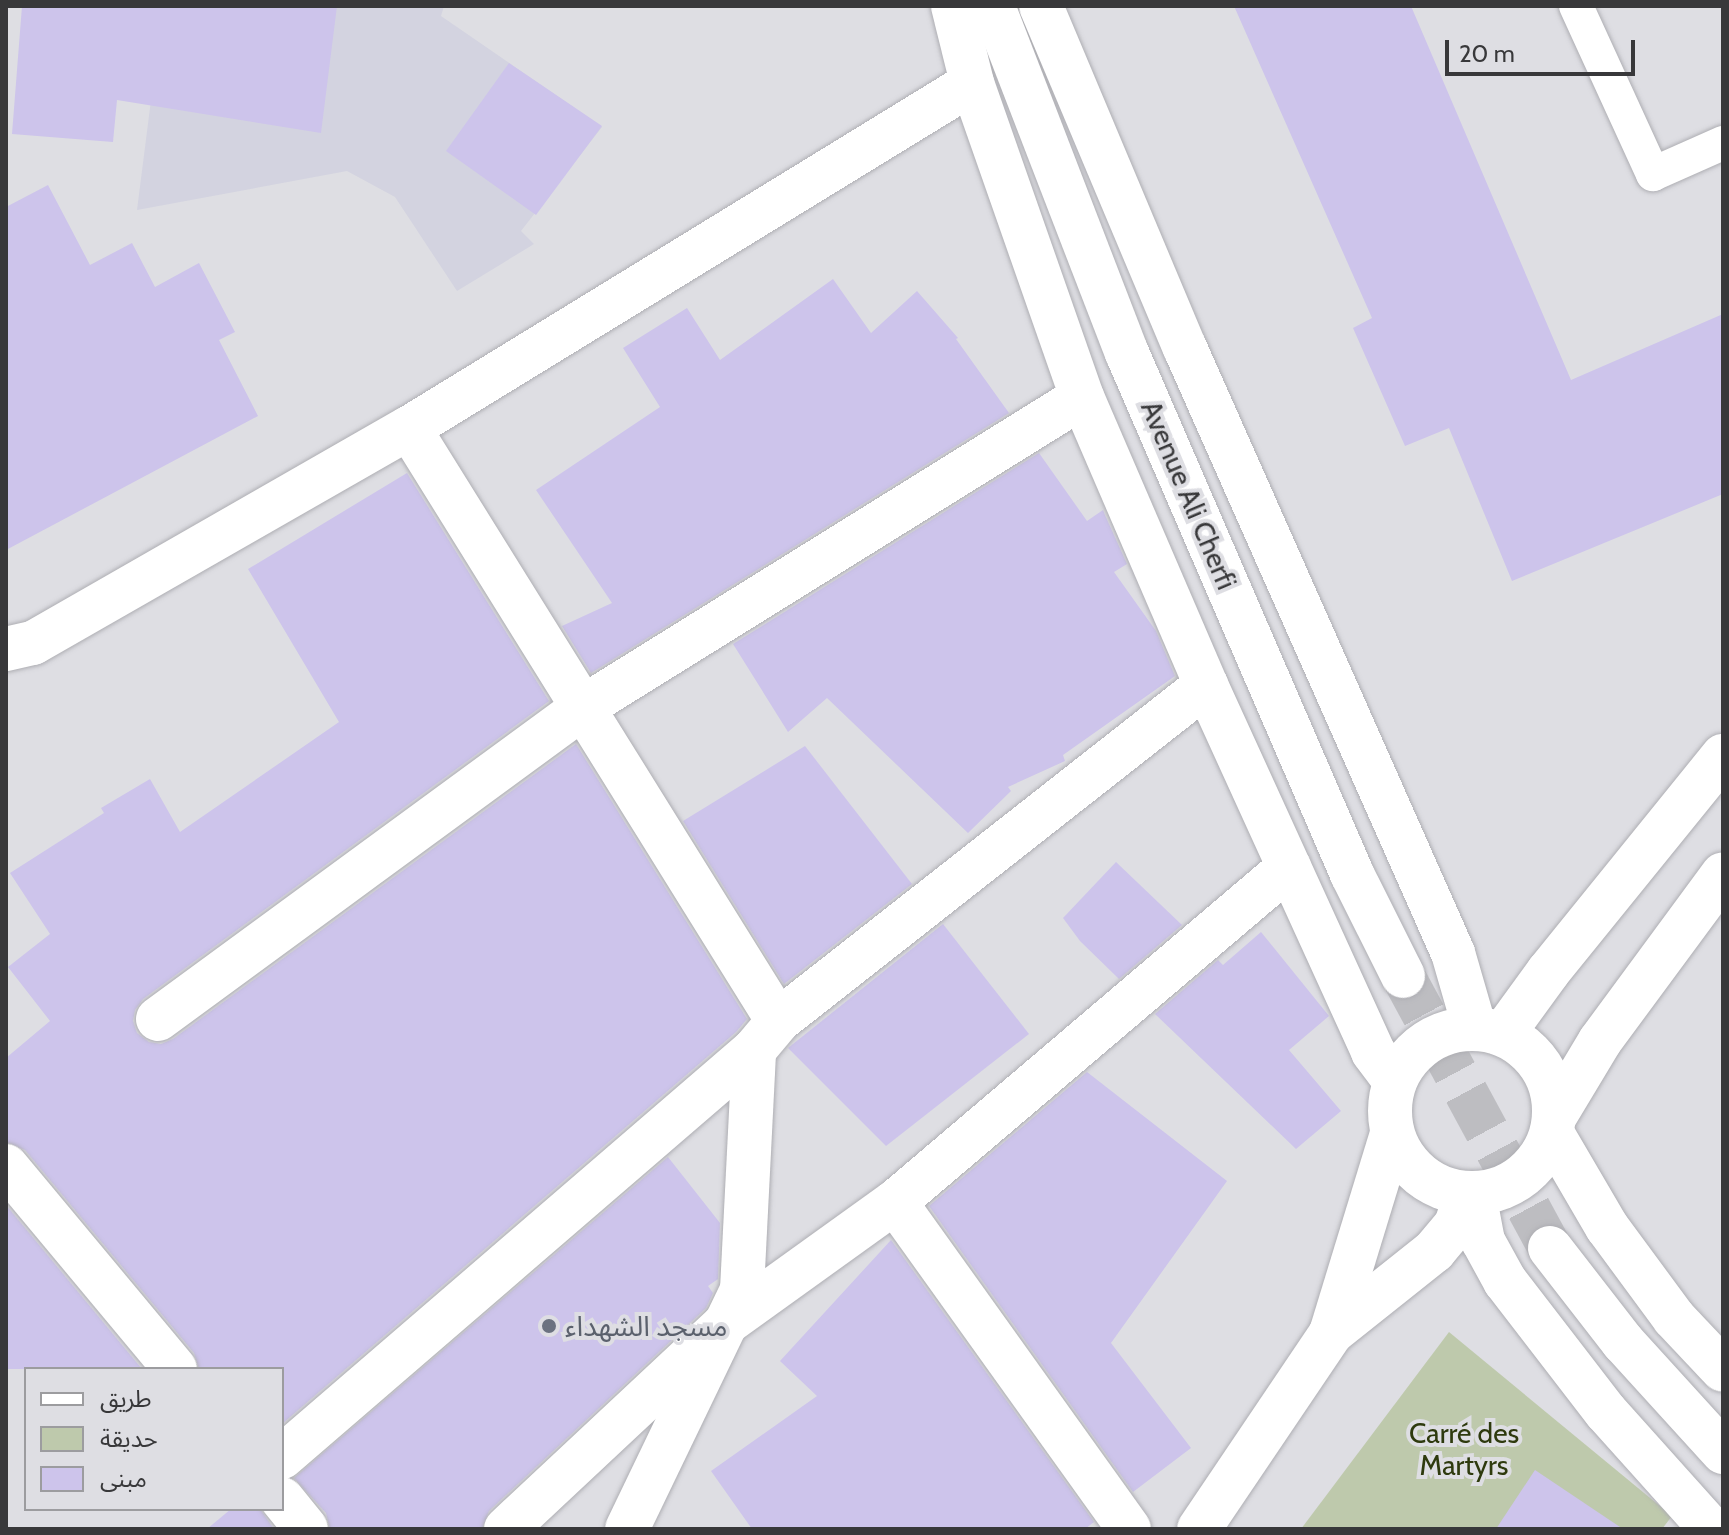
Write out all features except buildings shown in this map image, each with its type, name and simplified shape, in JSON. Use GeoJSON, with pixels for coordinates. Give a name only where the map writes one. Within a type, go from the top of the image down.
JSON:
{"type":"FeatureCollection","features":[{"type":"Feature","properties":{"kind":"street"},"geometry":{"type":"LineString","coordinates":[[953,6],[972,83],[1082,397],[1206,685],[1373,1052],[1395,1081]]}},
{"type":"Feature","properties":{"kind":"street","name":"Avenue Ali Cherfi"},"geometry":{"type":"LineString","coordinates":[[993,6],[1127,353],[1352,874],[1403,976]]}},
{"type":"Feature","properties":{"kind":"street"},"geometry":{"type":"LineString","coordinates":[[1041,6],[1185,348],[1489,1031]]}},
{"type":"Feature","properties":{"kind":"street"},"geometry":{"type":"LineString","coordinates":[[6,649],[33,643],[409,428],[972,83]]}},
{"type":"Feature","properties":{"kind":"street"},"geometry":{"type":"LineString","coordinates":[[158,1019],[585,706],[1082,397]]}},
{"type":"Feature","properties":{"kind":"street"},"geometry":{"type":"LineString","coordinates":[[409,428],[585,706],[766,1036],[742,1290],[627,1529]]}},
{"type":"Feature","properties":{"kind":"street"},"geometry":{"type":"LineString","coordinates":[[284,1455],[766,1036],[1206,685]]}},
{"type":"Feature","properties":{"kind":"street"},"geometry":{"type":"LineString","coordinates":[[1489,1031],[1548,972],[1723,756]]}},
{"type":"Feature","properties":{"kind":"street"},"geometry":{"type":"LineString","coordinates":[[506,1529],[725,1324],[895,1202],[1289,867]]}},
{"type":"Feature","properties":{"kind":"street"},"geometry":{"type":"LineString","coordinates":[[1723,874],[1600,1041],[1554,1125],[1541,1157],[1523,1177],[1500,1189],[1470,1194],[1441,1188],[1419,1176],[1403,1156],[1392,1133],[1389,1107],[1395,1081],[1408,1060],[1427,1042],[1449,1031],[1489,1031],[1525,1047],[1543,1067],[1553,1091],[1554,1125],[1607,1227],[1674,1318],[1723,1370]]}},
{"type":"Feature","properties":{"kind":"street"},"geometry":{"type":"LineString","coordinates":[[1199,1529],[1331,1333],[1392,1133]]}},
{"type":"Feature","properties":{"kind":"street"},"geometry":{"type":"LineString","coordinates":[[6,1166],[173,1367]]}},
{"type":"Feature","properties":{"kind":"street"},"geometry":{"type":"LineString","coordinates":[[1331,1333],[1440,1245],[1456,1225],[1470,1194]]}},
{"type":"Feature","properties":{"kind":"street"},"geometry":{"type":"LineString","coordinates":[[1470,1194],[1483,1241],[1505,1281],[1606,1412],[1711,1529]]}},
{"type":"Feature","properties":{"kind":"street"},"geometry":{"type":"LineString","coordinates":[[895,1202],[1129,1529]]}},
{"type":"Feature","properties":{"kind":"street"},"geometry":{"type":"LineString","coordinates":[[1550,1248],[1623,1342],[1723,1452]]}},
{"type":"Feature","properties":{"kind":"street"},"geometry":{"type":"LineString","coordinates":[[284,1502],[306,1529]]}},
{"type":"Feature","properties":{"kind":"lane"},"geometry":{"type":"LineString","coordinates":[[1576,6],[1653,174],[1723,143]]}},
{"type":"Feature","properties":{"kind":"shaded area"},"geometry":{"type":"Polygon","coordinates":[[[163,6],[444,6],[441,16],[602,127],[521,231],[534,244],[457,291],[395,197],[347,171],[137,210],[163,6]]]}},
{"type":"Feature","properties":{"kind":"green space","name":"Carré des Martyrs"},"geometry":{"type":"Polygon","coordinates":[[[1449,1332],[1672,1516],[1662,1529],[1301,1529],[1449,1332]]]}},
{"type":"Feature","properties":{"kind":"tunnel"},"geometry":{"type":"LineString","coordinates":[[1403,976],[1550,1248]]}},
{"type":"Feature","properties":{"kind":"place","name":"مسجد الشهداء"},"geometry":{"type":"Point","coordinates":[549,1326]}}]}
